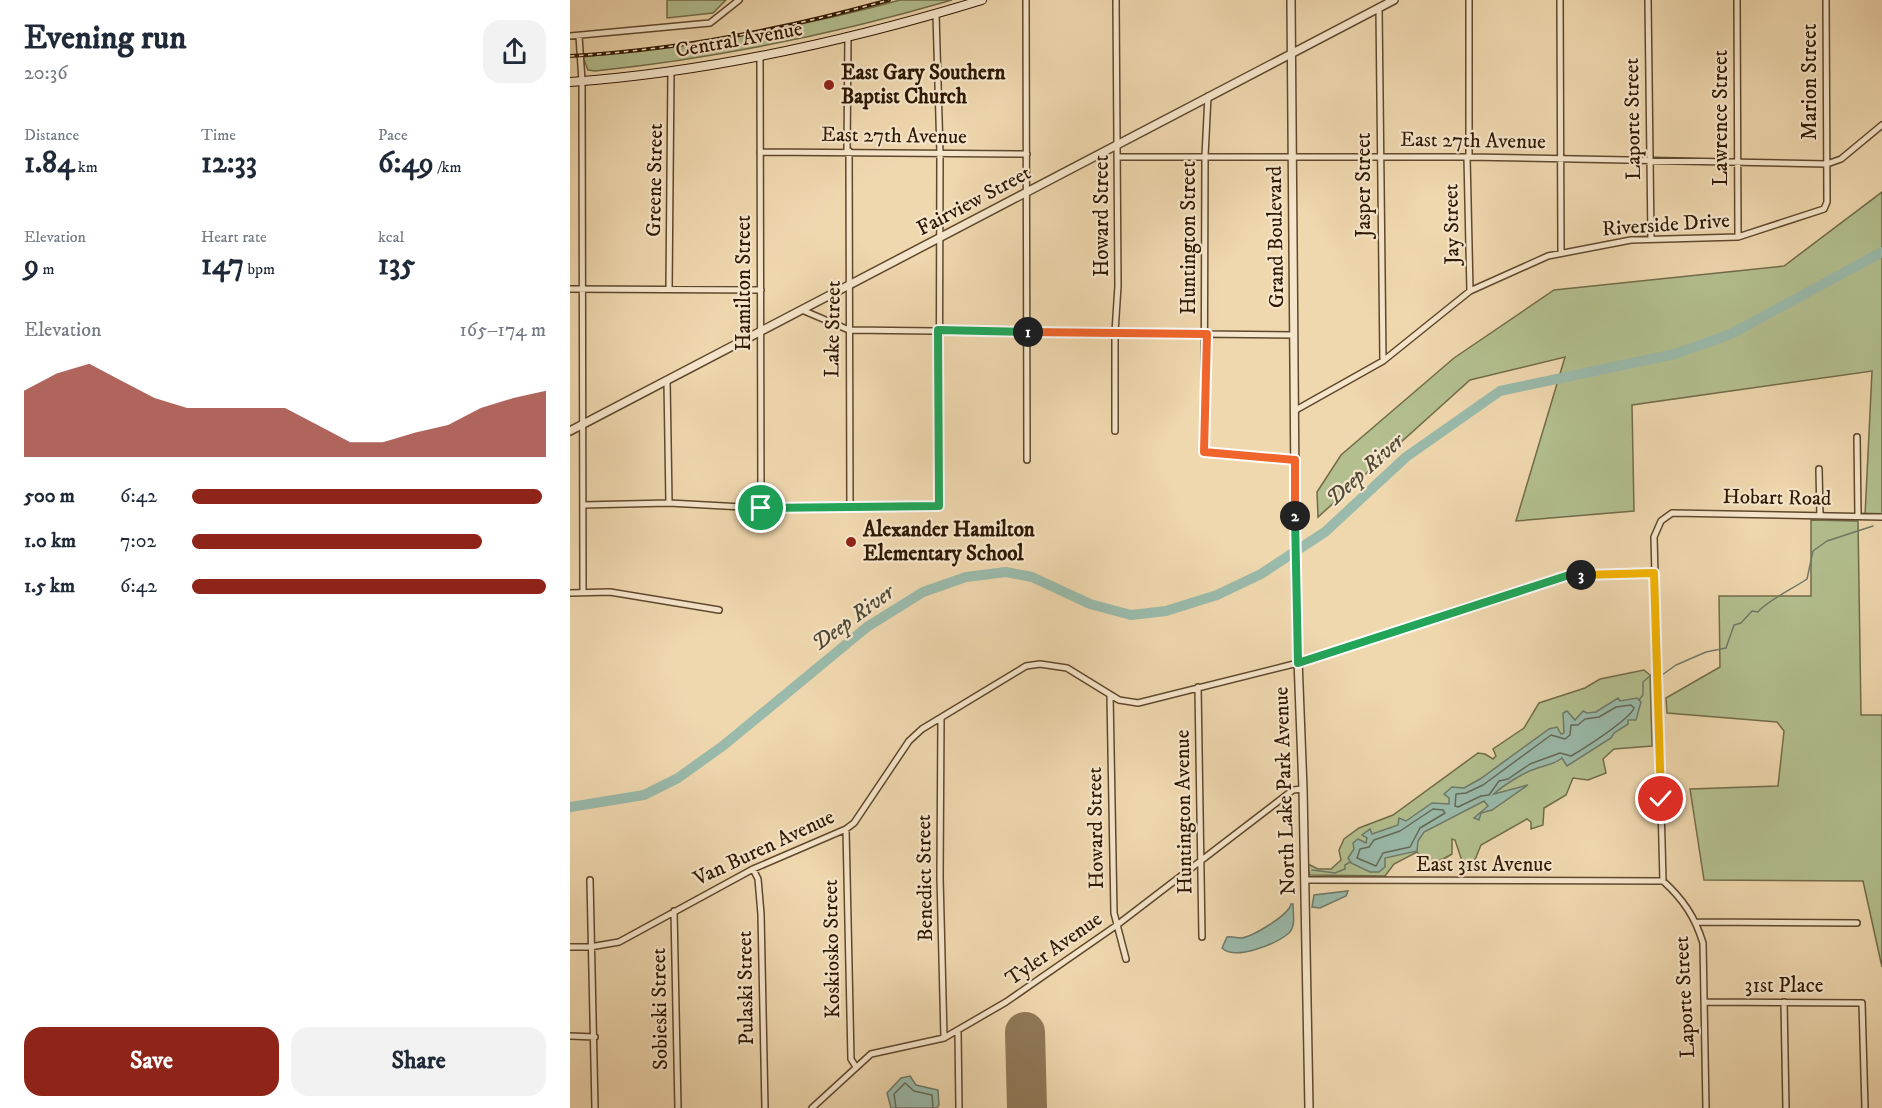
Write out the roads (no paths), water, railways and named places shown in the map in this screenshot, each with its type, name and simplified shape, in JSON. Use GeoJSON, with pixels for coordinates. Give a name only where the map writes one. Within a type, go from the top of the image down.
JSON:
{"type":"FeatureCollection","features":[{"type":"Feature","properties":{"kind":"main road","name":"Central Avenue"},"geometry":{"type":"LineString","coordinates":[[570,82],[760,58],[936,14],[982,0]]}},
{"type":"Feature","properties":{"kind":"street"},"geometry":{"type":"LineString","coordinates":[[570,36],[710,23],[738,0]]}},
{"type":"Feature","properties":{"kind":"street"},"geometry":{"type":"LineString","coordinates":[[1026,0],[1027,460]]}},
{"type":"Feature","properties":{"kind":"street","name":"Howard Street"},"geometry":{"type":"LineString","coordinates":[[1115,431],[1115,332],[1118,286],[1116,0]]}},
{"type":"Feature","properties":{"kind":"street","name":"Grand Boulevard"},"geometry":{"type":"LineString","coordinates":[[1291,0],[1294,473]]}},
{"type":"Feature","properties":{"kind":"street","name":"Fairview Street"},"geometry":{"type":"LineString","coordinates":[[570,431],[850,283],[939,239],[1118,142],[1394,0]]}},
{"type":"Feature","properties":{"kind":"street","name":"Jay Street"},"geometry":{"type":"LineString","coordinates":[[1469,0],[1470,291]]}},
{"type":"Feature","properties":{"kind":"street"},"geometry":{"type":"LineString","coordinates":[[1560,0],[1561,253]]}},
{"type":"Feature","properties":{"kind":"street","name":"Laporte Street"},"geometry":{"type":"LineString","coordinates":[[1648,0],[1651,238]]}},
{"type":"Feature","properties":{"kind":"street","name":"Lawrence Street"},"geometry":{"type":"LineString","coordinates":[[1737,0],[1738,237]]}},
{"type":"Feature","properties":{"kind":"street","name":"Marion Street"},"geometry":{"type":"LineString","coordinates":[[1826,0],[1827,164]]}},
{"type":"Feature","properties":{"kind":"street","name":"Jasper Street"},"geometry":{"type":"LineString","coordinates":[[1378,8],[1383,361]]}},
{"type":"Feature","properties":{"kind":"street"},"geometry":{"type":"LineString","coordinates":[[583,505],[669,503],[761,508],[939,506],[940,153],[936,14]]}},
{"type":"Feature","properties":{"kind":"street"},"geometry":{"type":"LineString","coordinates":[[579,36],[582,81],[580,289],[583,592]]}},
{"type":"Feature","properties":{"kind":"street","name":"Lake Street"},"geometry":{"type":"LineString","coordinates":[[848,36],[850,508]]}},
{"type":"Feature","properties":{"kind":"street","name":"Hamilton Street"},"geometry":{"type":"LineString","coordinates":[[760,58],[761,508]]}},
{"type":"Feature","properties":{"kind":"street","name":"Greene Street"},"geometry":{"type":"LineString","coordinates":[[669,290],[671,71]]}},
{"type":"Feature","properties":{"kind":"street","name":"Huntington Street"},"geometry":{"type":"LineString","coordinates":[[1209,96],[1205,156],[1207,334],[1204,452],[1295,460]]}},
{"type":"Feature","properties":{"kind":"street"},"geometry":{"type":"LineString","coordinates":[[1827,164],[1841,159],[1882,125]]}},
{"type":"Feature","properties":{"kind":"street","name":"East 27th Avenue"},"geometry":{"type":"LineString","coordinates":[[760,152],[1028,154]]}},
{"type":"Feature","properties":{"kind":"street","name":"East 27th Avenue"},"geometry":{"type":"LineString","coordinates":[[1118,157],[1468,157],[1827,164]]}},
{"type":"Feature","properties":{"kind":"street","name":"Riverside Drive"},"geometry":{"type":"LineString","coordinates":[[1294,411],[1383,361],[1470,291],[1528,264],[1561,253],[1651,238],[1721,239],[1738,237],[1824,209],[1827,202],[1827,164]]}},
{"type":"Feature","properties":{"kind":"street"},"geometry":{"type":"LineString","coordinates":[[570,289],[761,290]]}},
{"type":"Feature","properties":{"kind":"street"},"geometry":{"type":"LineString","coordinates":[[802,310],[849,330],[1293,335]]}},
{"type":"Feature","properties":{"kind":"street"},"geometry":{"type":"LineString","coordinates":[[667,381],[669,503]]}},
{"type":"Feature","properties":{"kind":"street"},"geometry":{"type":"LineString","coordinates":[[1857,437],[1858,516]]}},
{"type":"Feature","properties":{"kind":"street"},"geometry":{"type":"LineString","coordinates":[[1819,469],[1820,516]]}},
{"type":"Feature","properties":{"kind":"street","name":"North Lake Park Avenue"},"geometry":{"type":"LineString","coordinates":[[1294,473],[1309,1108]]}},
{"type":"Feature","properties":{"kind":"street","name":"Hobart Road"},"geometry":{"type":"LineString","coordinates":[[1654,573],[1654,537],[1661,521],[1672,513],[1882,517]]}},
{"type":"Feature","properties":{"kind":"street"},"geometry":{"type":"LineString","coordinates":[[1654,573],[1663,881]]}},
{"type":"Feature","properties":{"kind":"street","name":"Van Buren Avenue"},"geometry":{"type":"LineString","coordinates":[[570,947],[591,947],[619,942],[753,869],[846,829],[854,823],[909,741],[941,718],[1026,666],[1040,664],[1067,668],[1128,703],[1138,703],[1298,663],[1566,576],[1654,573]]}},
{"type":"Feature","properties":{"kind":"street"},"geometry":{"type":"LineString","coordinates":[[570,593],[610,592],[669,604],[719,610]]}},
{"type":"Feature","properties":{"kind":"street","name":"Huntington Avenue"},"geometry":{"type":"LineString","coordinates":[[1198,687],[1202,937]]}},
{"type":"Feature","properties":{"kind":"street","name":"Howard Street"},"geometry":{"type":"LineString","coordinates":[[1110,694],[1114,913],[1126,959]]}},
{"type":"Feature","properties":{"kind":"street","name":"Benedict Street"},"geometry":{"type":"LineString","coordinates":[[941,718],[940,877],[944,1038]]}},
{"type":"Feature","properties":{"kind":"street","name":"Tyler Avenue"},"geometry":{"type":"LineString","coordinates":[[812,1108],[871,1054],[944,1038],[958,1032],[1117,925],[1293,790],[1303,789]]}},
{"type":"Feature","properties":{"kind":"street","name":"Koskiosko Street"},"geometry":{"type":"LineString","coordinates":[[846,829],[851,1059],[856,1067]]}},
{"type":"Feature","properties":{"kind":"street","name":"Pulaski Street"},"geometry":{"type":"LineString","coordinates":[[753,869],[758,879],[761,914],[765,1108]]}},
{"type":"Feature","properties":{"kind":"street"},"geometry":{"type":"LineString","coordinates":[[590,880],[595,1108]]}},
{"type":"Feature","properties":{"kind":"street","name":"East 31st Avenue"},"geometry":{"type":"LineString","coordinates":[[1305,880],[1663,881]]}},
{"type":"Feature","properties":{"kind":"street","name":"Laporte Street"},"geometry":{"type":"LineString","coordinates":[[1663,881],[1681,897],[1696,922],[1702,943],[1706,1108]]}},
{"type":"Feature","properties":{"kind":"street","name":"Sobieski Street"},"geometry":{"type":"LineString","coordinates":[[674,910],[678,1108]]}},
{"type":"Feature","properties":{"kind":"street"},"geometry":{"type":"LineString","coordinates":[[1696,922],[1857,923]]}},
{"type":"Feature","properties":{"kind":"street","name":"31st Place"},"geometry":{"type":"LineString","coordinates":[[1705,1002],[1862,1003],[1865,1108]]}},
{"type":"Feature","properties":{"kind":"street"},"geometry":{"type":"LineString","coordinates":[[1784,1002],[1786,1108]]}},
{"type":"Feature","properties":{"kind":"street"},"geometry":{"type":"LineString","coordinates":[[958,1032],[959,1108]]}},
{"type":"Feature","properties":{"kind":"street"},"geometry":{"type":"LineString","coordinates":[[570,1036],[595,1037]]}},
{"type":"Feature","properties":{"kind":"water"},"geometry":{"type":"Polygon","coordinates":[[[1618,698],[1620,701],[1637,698],[1641,702],[1636,720],[1628,720],[1628,724],[1614,733],[1611,738],[1567,766],[1562,758],[1519,776],[1494,794],[1528,785],[1492,810],[1481,813],[1479,820],[1474,818],[1488,806],[1484,801],[1424,832],[1418,841],[1417,851],[1385,858],[1385,867],[1379,872],[1370,872],[1351,863],[1348,858],[1354,849],[1353,843],[1358,839],[1366,843],[1367,838],[1362,835],[1370,829],[1372,834],[1398,825],[1399,818],[1406,821],[1432,803],[1449,804],[1449,798],[1444,794],[1452,787],[1464,788],[1480,779],[1549,729],[1557,727],[1561,734],[1564,733],[1563,713],[1567,711],[1575,720],[1583,711],[1596,712],[1618,698]]]}},
{"type":"Feature","properties":{"kind":"water"},"geometry":{"type":"Polygon","coordinates":[[[1348,891],[1346,896],[1320,908],[1312,907],[1314,895],[1348,891]]]}},
{"type":"Feature","properties":{"kind":"water"},"geometry":{"type":"Polygon","coordinates":[[[1293,904],[1293,927],[1283,937],[1266,946],[1245,952],[1228,952],[1222,948],[1227,937],[1241,938],[1253,934],[1284,914],[1293,904]]]}},
{"type":"Feature","properties":{"kind":"water"},"geometry":{"type":"Polygon","coordinates":[[[910,1076],[916,1085],[938,1090],[939,1105],[937,1108],[891,1108],[887,1093],[901,1078],[910,1076]]]}},
{"type":"Feature","properties":{"kind":"waterway","name":"Deep River"},"geometry":{"type":"LineString","coordinates":[[570,807],[644,795],[678,778],[724,745],[867,627],[923,592],[966,577],[1006,572],[1032,577],[1090,604],[1131,615],[1166,611],[1217,595],[1261,574],[1325,532],[1406,457],[1500,391],[1675,354],[1731,334],[1882,252]]}},
{"type":"Feature","properties":{"kind":"waterway"},"geometry":{"type":"LineString","coordinates":[[1662,675],[1676,665],[1706,652],[1726,648],[1734,625],[1741,623],[1752,611],[1758,612],[1807,579],[1813,551],[1827,541],[1873,526]]}},
{"type":"Feature","properties":{"kind":"waterway"},"geometry":{"type":"LineString","coordinates":[[1639,700],[1643,695],[1643,682],[1651,675]]}},
{"type":"Feature","properties":{"kind":"waterway"},"geometry":{"type":"LineString","coordinates":[[1312,870],[1335,873],[1345,869],[1345,865],[1350,862]]}},
{"type":"Feature","properties":{"kind":"railway"},"geometry":{"type":"LineString","coordinates":[[570,56],[651,49],[731,37],[889,0]]}},
{"type":"Feature","properties":{"kind":"place","name":"East Gary Southern Baptist Church"},"geometry":{"type":"Point","coordinates":[829,85]}},
{"type":"Feature","properties":{"kind":"place","name":"Alexander Hamilton Elementary School"},"geometry":{"type":"Point","coordinates":[851,542]}}]}
